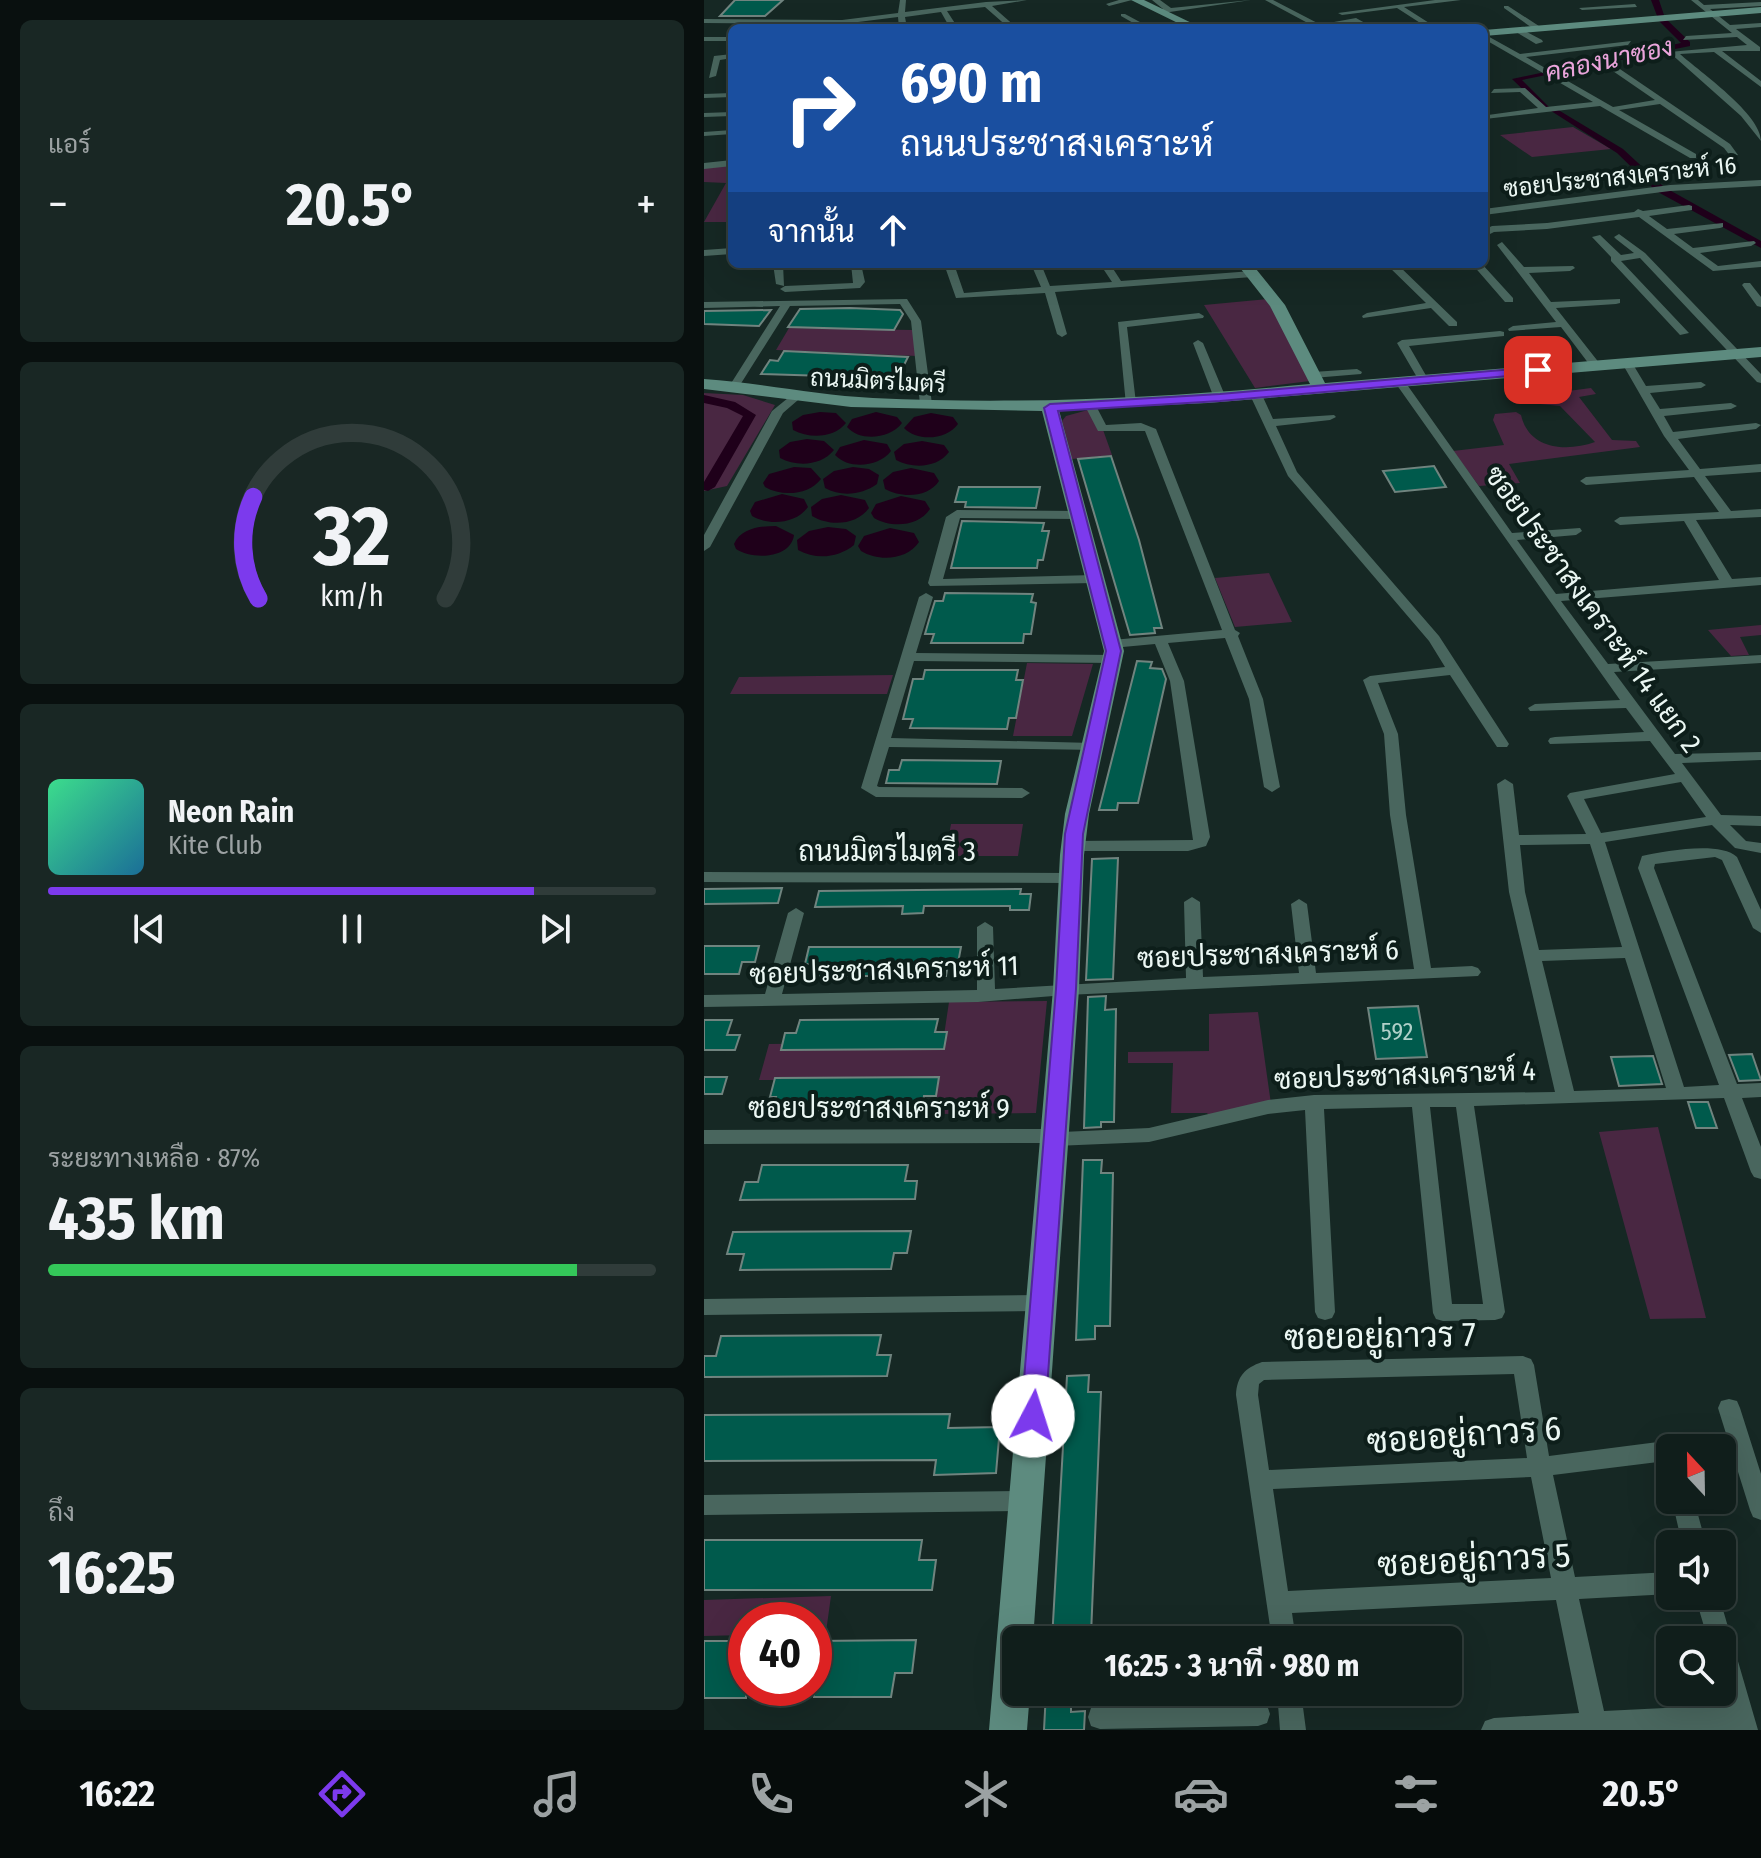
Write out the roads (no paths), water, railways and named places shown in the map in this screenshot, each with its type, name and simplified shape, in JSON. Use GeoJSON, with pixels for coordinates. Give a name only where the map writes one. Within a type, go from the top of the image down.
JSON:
{"type":"FeatureCollection","features":[{"type":"Feature","properties":{"kind":"street"},"geometry":{"type":"LineString","coordinates":[[902,24],[903,0]]}},
{"type":"Feature","properties":{"kind":"street"},"geometry":{"type":"LineString","coordinates":[[849,24],[1024,0]]}},
{"type":"Feature","properties":{"kind":"street"},"geometry":{"type":"LineString","coordinates":[[1109,4],[1129,0]]}},
{"type":"Feature","properties":{"kind":"street"},"geometry":{"type":"LineString","coordinates":[[1136,0],[1189,24]]}},
{"type":"Feature","properties":{"kind":"street"},"geometry":{"type":"LineString","coordinates":[[1155,0],[1168,9],[1163,11]]}},
{"type":"Feature","properties":{"kind":"street"},"geometry":{"type":"LineString","coordinates":[[1204,0],[1213,5]]}},
{"type":"Feature","properties":{"kind":"street"},"geometry":{"type":"LineString","coordinates":[[1163,11],[1248,0]]}},
{"type":"Feature","properties":{"kind":"street"},"geometry":{"type":"LineString","coordinates":[[1268,0],[1316,24]]}},
{"type":"Feature","properties":{"kind":"street"},"geometry":{"type":"LineString","coordinates":[[1342,13],[1400,4],[1458,0]]}},
{"type":"Feature","properties":{"kind":"street"},"geometry":{"type":"LineString","coordinates":[[1577,0],[1600,22]]}},
{"type":"Feature","properties":{"kind":"street"},"geometry":{"type":"LineString","coordinates":[[1694,0],[1757,50]]}},
{"type":"Feature","properties":{"kind":"street"},"geometry":{"type":"LineString","coordinates":[[986,4],[1008,24]]}},
{"type":"Feature","properties":{"kind":"street"},"geometry":{"type":"LineString","coordinates":[[1400,4],[1428,24]]}},
{"type":"Feature","properties":{"kind":"street"},"geometry":{"type":"LineString","coordinates":[[1488,34],[1761,4]]}},
{"type":"Feature","properties":{"kind":"street"},"geometry":{"type":"LineString","coordinates":[[1582,8],[1635,6]]}},
{"type":"Feature","properties":{"kind":"street"},"geometry":{"type":"LineString","coordinates":[[1506,7],[1538,28]]}},
{"type":"Feature","properties":{"kind":"street"},"geometry":{"type":"LineString","coordinates":[[943,10],[952,24]]}},
{"type":"Feature","properties":{"kind":"street"},"geometry":{"type":"LineString","coordinates":[[1706,10],[1761,10]]}},
{"type":"Feature","properties":{"kind":"street"},"geometry":{"type":"LineString","coordinates":[[1123,15],[1140,24]]}},
{"type":"Feature","properties":{"kind":"street"},"geometry":{"type":"LineString","coordinates":[[1332,24],[1356,20],[1363,24]]}},
{"type":"Feature","properties":{"kind":"street"},"geometry":{"type":"LineString","coordinates":[[704,21],[808,24]]}},
{"type":"Feature","properties":{"kind":"street"},"geometry":{"type":"LineString","coordinates":[[1730,27],[1761,25]]}},
{"type":"Feature","properties":{"kind":"street"},"geometry":{"type":"LineString","coordinates":[[1519,30],[1539,42]]}},
{"type":"Feature","properties":{"kind":"street"},"geometry":{"type":"LineString","coordinates":[[1686,38],[1741,35]]}},
{"type":"Feature","properties":{"kind":"street"},"geometry":{"type":"LineString","coordinates":[[1488,37],[1693,156]]}},
{"type":"Feature","properties":{"kind":"street"},"geometry":{"type":"LineString","coordinates":[[704,39],[728,39]]}},
{"type":"Feature","properties":{"kind":"street"},"geometry":{"type":"LineString","coordinates":[[1518,56],[1628,43]]}},
{"type":"Feature","properties":{"kind":"street"},"geometry":{"type":"LineString","coordinates":[[1715,49],[1761,85]]}},
{"type":"Feature","properties":{"kind":"street"},"geometry":{"type":"LineString","coordinates":[[1757,50],[1673,52],[1744,114],[1761,138]]}},
{"type":"Feature","properties":{"kind":"street"},"geometry":{"type":"LineString","coordinates":[[712,76],[717,58],[728,57]]}},
{"type":"Feature","properties":{"kind":"street"},"geometry":{"type":"LineString","coordinates":[[1611,67],[1727,146],[1734,155]]}},
{"type":"Feature","properties":{"kind":"street"},"geometry":{"type":"LineString","coordinates":[[1494,91],[1522,90],[1543,109]]}},
{"type":"Feature","properties":{"kind":"street"},"geometry":{"type":"LineString","coordinates":[[704,96],[728,95]]}},
{"type":"Feature","properties":{"kind":"street"},"geometry":{"type":"LineString","coordinates":[[1613,109],[1659,102]]}},
{"type":"Feature","properties":{"kind":"street"},"geometry":{"type":"LineString","coordinates":[[1488,117],[1602,103]]}},
{"type":"Feature","properties":{"kind":"street"},"geometry":{"type":"LineString","coordinates":[[704,115],[728,114]]}},
{"type":"Feature","properties":{"kind":"street"},"geometry":{"type":"LineString","coordinates":[[704,134],[728,132]]}},
{"type":"Feature","properties":{"kind":"street"},"geometry":{"type":"LineString","coordinates":[[704,166],[728,163]]}},
{"type":"Feature","properties":{"kind":"street","name":"ซอยประชาสงเคราะห์ 16"},"geometry":{"type":"LineString","coordinates":[[1488,212],[1670,188],[1761,183]]}},
{"type":"Feature","properties":{"kind":"street"},"geometry":{"type":"LineString","coordinates":[[1613,196],[1716,269],[1759,266]]}},
{"type":"Feature","properties":{"kind":"street"},"geometry":{"type":"LineString","coordinates":[[1488,231],[1689,208]]}},
{"type":"Feature","properties":{"kind":"street"},"geometry":{"type":"LineString","coordinates":[[1667,232],[1720,225]]}},
{"type":"Feature","properties":{"kind":"street"},"geometry":{"type":"LineString","coordinates":[[1597,237],[1617,257],[1642,255]]}},
{"type":"Feature","properties":{"kind":"street"},"geometry":{"type":"LineString","coordinates":[[1619,237],[1642,255],[1761,380]]}},
{"type":"Feature","properties":{"kind":"street"},"geometry":{"type":"LineString","coordinates":[[1693,251],[1751,243]]}},
{"type":"Feature","properties":{"kind":"street"},"geometry":{"type":"LineString","coordinates":[[1502,245],[1596,366]]}},
{"type":"Feature","properties":{"kind":"street"},"geometry":{"type":"LineString","coordinates":[[704,253],[728,251]]}},
{"type":"Feature","properties":{"kind":"street"},"geometry":{"type":"LineString","coordinates":[[1617,257],[1614,259],[1684,333]]}},
{"type":"Feature","properties":{"kind":"street"},"geometry":{"type":"LineString","coordinates":[[779,268],[783,286],[856,286],[860,282],[857,268]]}},
{"type":"Feature","properties":{"kind":"street"},"geometry":{"type":"LineString","coordinates":[[950,268],[960,296],[1118,284],[1248,269],[1277,305],[1316,381],[1357,372]]}},
{"type":"Feature","properties":{"kind":"street"},"geometry":{"type":"LineString","coordinates":[[1038,268],[1062,334]]}},
{"type":"Feature","properties":{"kind":"street"},"geometry":{"type":"LineString","coordinates":[[1108,268],[1118,284]]}},
{"type":"Feature","properties":{"kind":"street"},"geometry":{"type":"LineString","coordinates":[[1395,268],[1453,324]]}},
{"type":"Feature","properties":{"kind":"street"},"geometry":{"type":"LineString","coordinates":[[1481,268],[1509,300]]}},
{"type":"Feature","properties":{"kind":"street"},"geometry":{"type":"LineString","coordinates":[[1521,270],[1570,268]]}},
{"type":"Feature","properties":{"kind":"street"},"geometry":{"type":"LineString","coordinates":[[1727,268],[1747,283],[1761,304]]}},
{"type":"Feature","properties":{"kind":"street"},"geometry":{"type":"LineString","coordinates":[[704,305],[903,301],[916,321],[925,406]]}},
{"type":"Feature","properties":{"kind":"street"},"geometry":{"type":"LineString","coordinates":[[1521,317],[1616,301]]}},
{"type":"Feature","properties":{"kind":"street"},"geometry":{"type":"LineString","coordinates":[[735,385],[786,305]]}},
{"type":"Feature","properties":{"kind":"street"},"geometry":{"type":"LineString","coordinates":[[1367,316],[1433,305]]}},
{"type":"Feature","properties":{"kind":"street"},"geometry":{"type":"LineString","coordinates":[[1130,403],[1122,324],[1199,316]]}},
{"type":"Feature","properties":{"kind":"street"},"geometry":{"type":"LineString","coordinates":[[1513,329],[1564,324]]}},
{"type":"Feature","properties":{"kind":"street"},"geometry":{"type":"LineString","coordinates":[[1423,379],[1402,343],[1500,334]]}},
{"type":"Feature","properties":{"kind":"street"},"geometry":{"type":"LineString","coordinates":[[1198,343],[1220,398]]}},
{"type":"Feature","properties":{"kind":"street","name":"ถนนมิตรไมตรี"},"geometry":{"type":"LineString","coordinates":[[704,387],[796,397],[833,407],[925,406],[1024,411],[1256,395],[1316,381],[1399,381],[1761,352]]}},
{"type":"Feature","properties":{"kind":"street"},"geometry":{"type":"LineString","coordinates":[[1627,363],[1670,436],[1728,515]]}},
{"type":"Feature","properties":{"kind":"street","name":"ซอยประชาสงเคราะห์ 14 แยก 2"},"geometry":{"type":"LineString","coordinates":[[1399,381],[1552,598],[1716,820],[1741,845],[1761,848]]}},
{"type":"Feature","properties":{"kind":"street"},"geometry":{"type":"LineString","coordinates":[[704,387],[735,385],[796,397]]}},
{"type":"Feature","properties":{"kind":"street"},"geometry":{"type":"LineString","coordinates":[[1642,390],[1701,385]]}},
{"type":"Feature","properties":{"kind":"street"},"geometry":{"type":"LineString","coordinates":[[1256,395],[1292,473],[1434,639],[1502,744]]}},
{"type":"Feature","properties":{"kind":"street"},"geometry":{"type":"LineString","coordinates":[[706,539],[778,411],[796,397]]}},
{"type":"Feature","properties":{"kind":"street"},"geometry":{"type":"LineString","coordinates":[[1091,406],[1102,429],[1141,426],[1150,429],[1233,633],[1256,699],[1272,787]]}},
{"type":"Feature","properties":{"kind":"street"},"geometry":{"type":"LineString","coordinates":[[1656,413],[1731,406]]}},
{"type":"Feature","properties":{"kind":"street"},"geometry":{"type":"LineString","coordinates":[[1008,1730],[1066,989],[1073,846],[1077,814],[1113,651],[1050,408]]}},
{"type":"Feature","properties":{"kind":"street"},"geometry":{"type":"LineString","coordinates":[[1269,423],[1330,417]]}},
{"type":"Feature","properties":{"kind":"street"},"geometry":{"type":"LineString","coordinates":[[1670,436],[1756,426]]}},
{"type":"Feature","properties":{"kind":"street"},"geometry":{"type":"LineString","coordinates":[[1586,481],[1761,468]]}},
{"type":"Feature","properties":{"kind":"street"},"geometry":{"type":"LineString","coordinates":[[1620,521],[1761,513]]}},
{"type":"Feature","properties":{"kind":"street"},"geometry":{"type":"LineString","coordinates":[[1078,515],[957,514],[952,517],[935,583],[1094,579]]}},
{"type":"Feature","properties":{"kind":"street"},"geometry":{"type":"LineString","coordinates":[[1688,518],[1728,584]]}},
{"type":"Feature","properties":{"kind":"street"},"geometry":{"type":"LineString","coordinates":[[1509,537],[1576,531]]}},
{"type":"Feature","properties":{"kind":"street"},"geometry":{"type":"LineString","coordinates":[[1552,598],[1761,581]]}},
{"type":"Feature","properties":{"kind":"street"},"geometry":{"type":"LineString","coordinates":[[926,597],[871,791],[1022,793]]}},
{"type":"Feature","properties":{"kind":"street"},"geometry":{"type":"LineString","coordinates":[[910,657],[1113,651],[1160,639],[1233,633]]}},
{"type":"Feature","properties":{"kind":"street"},"geometry":{"type":"LineString","coordinates":[[1073,846],[1188,846],[1200,843],[1202,837],[1177,681],[1160,639]]}},
{"type":"Feature","properties":{"kind":"street"},"geometry":{"type":"LineString","coordinates":[[1605,668],[1761,659]]}},
{"type":"Feature","properties":{"kind":"street"},"geometry":{"type":"LineString","coordinates":[[1423,974],[1398,815],[1391,734],[1370,680],[1456,670]]}},
{"type":"Feature","properties":{"kind":"street"},"geometry":{"type":"LineString","coordinates":[[1535,708],[1630,704]]}},
{"type":"Feature","properties":{"kind":"street"},"geometry":{"type":"LineString","coordinates":[[1555,741],[1653,736]]}},
{"type":"Feature","properties":{"kind":"street"},"geometry":{"type":"LineString","coordinates":[[884,742],[1093,747]]}},
{"type":"Feature","properties":{"kind":"street"},"geometry":{"type":"LineString","coordinates":[[1673,759],[1761,756]]}},
{"type":"Feature","properties":{"kind":"street"},"geometry":{"type":"LineString","coordinates":[[1677,1094],[1596,839],[1575,796],[1686,777]]}},
{"type":"Feature","properties":{"kind":"street"},"geometry":{"type":"LineString","coordinates":[[1505,784],[1517,892],[1566,1098]]}},
{"type":"Feature","properties":{"kind":"street"},"geometry":{"type":"LineString","coordinates":[[1510,840],[1596,839],[1716,820],[1761,821]]}},
{"type":"Feature","properties":{"kind":"street"},"geometry":{"type":"LineString","coordinates":[[1761,928],[1729,857],[1716,852],[1648,860],[1646,868],[1761,1172]]}},
{"type":"Feature","properties":{"kind":"street","name":"ถนนมิตรไมตรี 3"},"geometry":{"type":"LineString","coordinates":[[704,877],[1070,878]]}},
{"type":"Feature","properties":{"kind":"street"},"geometry":{"type":"LineString","coordinates":[[1192,902],[1195,984]]}},
{"type":"Feature","properties":{"kind":"street"},"geometry":{"type":"LineString","coordinates":[[1299,904],[1308,979]]}},
{"type":"Feature","properties":{"kind":"street"},"geometry":{"type":"LineString","coordinates":[[772,999],[796,913]]}},
{"type":"Feature","properties":{"kind":"street"},"geometry":{"type":"LineString","coordinates":[[985,927],[986,995]]}},
{"type":"Feature","properties":{"kind":"street"},"geometry":{"type":"LineString","coordinates":[[1532,956],[1632,952]]}},
{"type":"Feature","properties":{"kind":"street","name":"ซอยประชาสงเคราะห์ 6"},"geometry":{"type":"LineString","coordinates":[[1066,989],[1472,972]]}},
{"type":"Feature","properties":{"kind":"street","name":"ซอยประชาสงเคราะห์ 11"},"geometry":{"type":"LineString","coordinates":[[704,1001],[986,995],[1066,989]]}},
{"type":"Feature","properties":{"kind":"street","name":"ซอยประชาสงเคราะห์ 4"},"geometry":{"type":"LineString","coordinates":[[1055,1138],[1149,1135],[1268,1107],[1314,1102],[1566,1098],[1761,1090]]}},
{"type":"Feature","properties":{"kind":"street"},"geometry":{"type":"LineString","coordinates":[[1420,1099],[1443,1313],[1495,1312],[1464,1098]]}},
{"type":"Feature","properties":{"kind":"street"},"geometry":{"type":"LineString","coordinates":[[1314,1102],[1325,1312]]}},
{"type":"Feature","properties":{"kind":"street","name":"ซอยประชาสงเคราะห์ 9"},"geometry":{"type":"LineString","coordinates":[[704,1137],[1055,1138]]}},
{"type":"Feature","properties":{"kind":"street"},"geometry":{"type":"LineString","coordinates":[[704,1307],[1042,1303]]}},
{"type":"Feature","properties":{"kind":"street","name":"ซอยอยู่ถาวร 7"},"geometry":{"type":"LineString","coordinates":[[1261,1480],[1247,1382],[1252,1375],[1262,1371],[1523,1365],[1540,1467]]}},
{"type":"Feature","properties":{"kind":"street"},"geometry":{"type":"LineString","coordinates":[[1729,1408],[1761,1510]]}},
{"type":"Feature","properties":{"kind":"street","name":"ซอยอยู่ถาวร 6"},"geometry":{"type":"LineString","coordinates":[[1261,1480],[1540,1467],[1656,1455]]}},
{"type":"Feature","properties":{"kind":"street"},"geometry":{"type":"LineString","coordinates":[[1540,1467],[1594,1727]]}},
{"type":"Feature","properties":{"kind":"street"},"geometry":{"type":"LineString","coordinates":[[1261,1480],[1282,1626]]}},
{"type":"Feature","properties":{"kind":"street"},"geometry":{"type":"LineString","coordinates":[[704,1505],[1026,1501]]}},
{"type":"Feature","properties":{"kind":"street","name":"ซอยอยู่ถาวร 5"},"geometry":{"type":"LineString","coordinates":[[1280,1603],[1656,1584]]}},
{"type":"Feature","properties":{"kind":"street"},"geometry":{"type":"LineString","coordinates":[[1494,1730],[1743,1723],[1736,1698]]}},
{"type":"Feature","properties":{"kind":"street"},"geometry":{"type":"LineString","coordinates":[[1290,1706],[1293,1730]]}},
{"type":"Feature","properties":{"kind":"street"},"geometry":{"type":"LineString","coordinates":[[1100,1717],[1258,1714]]}},
{"type":"Feature","properties":{"kind":"waterway","name":"คลองนาซอง"},"geometry":{"type":"LineString","coordinates":[[1546,107],[1516,79],[1687,44],[1662,19],[1655,0]]}},
{"type":"Feature","properties":{"kind":"waterway","name":"คลองนาซอง"},"geometry":{"type":"LineString","coordinates":[[1552,110],[1620,151],[1660,189],[1761,245]]}},
{"type":"Feature","properties":{"kind":"waterway"},"geometry":{"type":"LineString","coordinates":[[704,399],[731,405],[750,415],[708,487]]}}]}
